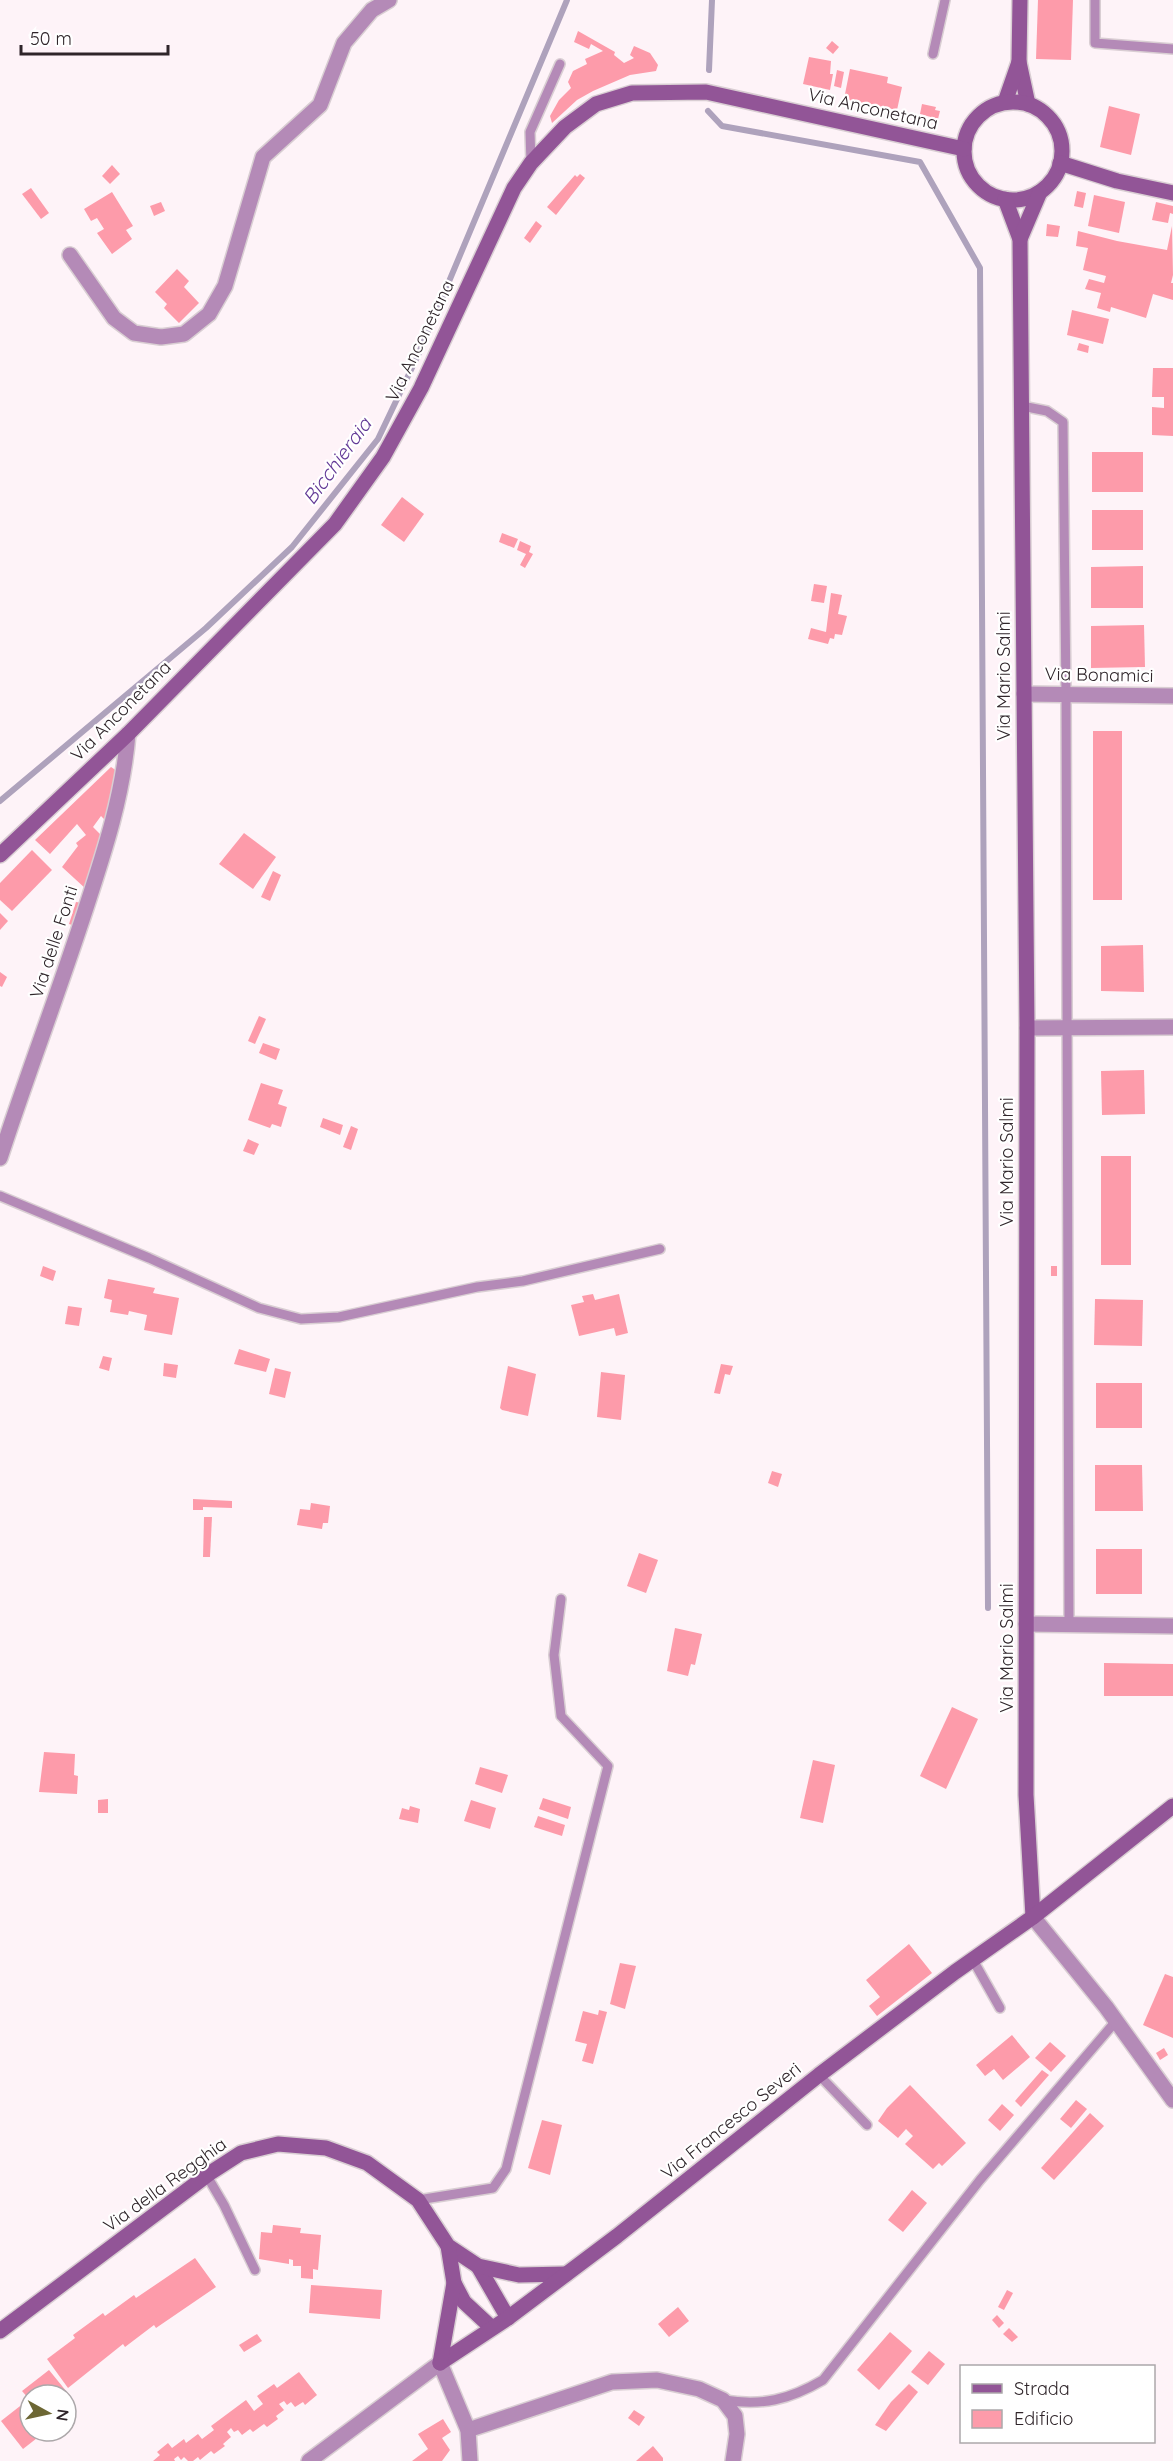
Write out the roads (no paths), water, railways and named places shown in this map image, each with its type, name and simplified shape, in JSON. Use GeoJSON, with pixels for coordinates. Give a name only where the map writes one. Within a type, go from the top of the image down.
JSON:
{"type":"FeatureCollection","features":[{"type":"Feature","properties":{"kind":"street"},"geometry":{"type":"LineString","coordinates":[[70,255],[114,318],[134,333],[161,337],[184,334],[209,314],[225,286],[263,157],[320,105],[344,44],[372,10],[389,0]]}},
{"type":"Feature","properties":{"kind":"street"},"geometry":{"type":"LineString","coordinates":[[1020,0],[1019,62],[1028,104]]}},
{"type":"Feature","properties":{"kind":"street"},"geometry":{"type":"LineString","coordinates":[[1005,102],[1019,62]]}},
{"type":"Feature","properties":{"kind":"street","name":"Via Anconetana"},"geometry":{"type":"LineString","coordinates":[[0,855],[128,734],[335,524],[383,457],[420,388],[514,188],[531,163],[565,127],[596,104],[632,93],[706,92],[964,149]]}},
{"type":"Feature","properties":{"kind":"street"},"geometry":{"type":"LineString","coordinates":[[1005,102],[1028,104],[1041,110],[1052,121],[1059,134],[1062,148],[1060,163],[1049,184],[1040,192],[1029,197],[1005,199],[992,195],[980,187],[971,176],[964,149],[967,133],[976,118],[989,107],[1005,102]]}},
{"type":"Feature","properties":{"kind":"street"},"geometry":{"type":"LineString","coordinates":[[1060,163],[1117,181],[1173,193]]}},
{"type":"Feature","properties":{"kind":"street","name":"Via Mario Salmi"},"geometry":{"type":"LineString","coordinates":[[1020,239],[1040,192]]}},
{"type":"Feature","properties":{"kind":"street","name":"Via Mario Salmi"},"geometry":{"type":"LineString","coordinates":[[1005,199],[1020,239],[1027,1028],[1026,1795],[1034,1917]]}},
{"type":"Feature","properties":{"kind":"street","name":"Via Bonamici"},"geometry":{"type":"LineString","coordinates":[[1024,694],[1173,696]]}},
{"type":"Feature","properties":{"kind":"street","name":"Via delle Fonti"},"geometry":{"type":"LineString","coordinates":[[0,1158],[111,833],[125,766],[128,734]]}},
{"type":"Feature","properties":{"kind":"street"},"geometry":{"type":"LineString","coordinates":[[1027,1028],[1173,1027]]}},
{"type":"Feature","properties":{"kind":"street"},"geometry":{"type":"LineString","coordinates":[[1026,1624],[1173,1626]]}},
{"type":"Feature","properties":{"kind":"street","name":"Via Francesco Severi"},"geometry":{"type":"LineString","coordinates":[[309,2461],[440,2363],[508,2318],[617,2236],[819,2075],[1034,1917],[1173,1806]]}},
{"type":"Feature","properties":{"kind":"street"},"geometry":{"type":"LineString","coordinates":[[1034,1917],[1116,2021],[1173,2100]]}},
{"type":"Feature","properties":{"kind":"street","name":"Via della Regghia"},"geometry":{"type":"LineString","coordinates":[[0,2331],[241,2153],[278,2144],[326,2148],[367,2163],[418,2200],[448,2246],[478,2266],[519,2275],[566,2274]]}},
{"type":"Feature","properties":{"kind":"street","name":"Via della Regghia"},"geometry":{"type":"LineString","coordinates":[[448,2246],[454,2283],[464,2302],[492,2328]]}},
{"type":"Feature","properties":{"kind":"street","name":"Via della Regghia"},"geometry":{"type":"LineString","coordinates":[[478,2266],[508,2318]]}},
{"type":"Feature","properties":{"kind":"street","name":"Via della Regghia"},"geometry":{"type":"LineString","coordinates":[[440,2363],[454,2283]]}},
{"type":"Feature","properties":{"kind":"street"},"geometry":{"type":"LineString","coordinates":[[440,2363],[468,2430],[470,2461]]}},
{"type":"Feature","properties":{"kind":"street"},"geometry":{"type":"LineString","coordinates":[[468,2430],[612,2382],[657,2380],[699,2389],[723,2400],[735,2416],[737,2434],[733,2461]]}},
{"type":"Feature","properties":{"kind":"lane"},"geometry":{"type":"LineString","coordinates":[[933,54],[945,0]]}},
{"type":"Feature","properties":{"kind":"lane"},"geometry":{"type":"LineString","coordinates":[[1095,0],[1095,43],[1173,49]]}},
{"type":"Feature","properties":{"kind":"lane"},"geometry":{"type":"LineString","coordinates":[[531,163],[530,132],[560,64]]}},
{"type":"Feature","properties":{"kind":"lane"},"geometry":{"type":"LineString","coordinates":[[1022,406],[1047,411],[1063,422],[1069,1624]]}},
{"type":"Feature","properties":{"kind":"lane"},"geometry":{"type":"LineString","coordinates":[[0,1196],[150,1258],[259,1308],[301,1319],[339,1317],[477,1287],[523,1281],[660,1249]]}},
{"type":"Feature","properties":{"kind":"lane"},"geometry":{"type":"LineString","coordinates":[[418,2200],[494,2188],[506,2169],[608,1766],[561,1716],[554,1655],[561,1599]]}},
{"type":"Feature","properties":{"kind":"lane"},"geometry":{"type":"LineString","coordinates":[[973,1960],[1000,2008]]}},
{"type":"Feature","properties":{"kind":"lane"},"geometry":{"type":"LineString","coordinates":[[723,2400],[750,2404],[774,2401],[806,2390],[823,2380],[980,2180],[1116,2021]]}},
{"type":"Feature","properties":{"kind":"lane"},"geometry":{"type":"LineString","coordinates":[[819,2075],[867,2124]]}},
{"type":"Feature","properties":{"kind":"lane"},"geometry":{"type":"LineString","coordinates":[[207,2176],[225,2205],[255,2270]]}},
{"type":"Feature","properties":{"kind":"waterway","name":"Bicchieraia"},"geometry":{"type":"LineString","coordinates":[[0,801],[206,628],[292,547],[378,439],[419,353],[567,0]]}},
{"type":"Feature","properties":{"kind":"waterway"},"geometry":{"type":"LineString","coordinates":[[709,70],[712,0]]}},
{"type":"Feature","properties":{"kind":"waterway"},"geometry":{"type":"LineString","coordinates":[[708,111],[722,126],[920,162],[980,268],[988,1608]]}}]}
